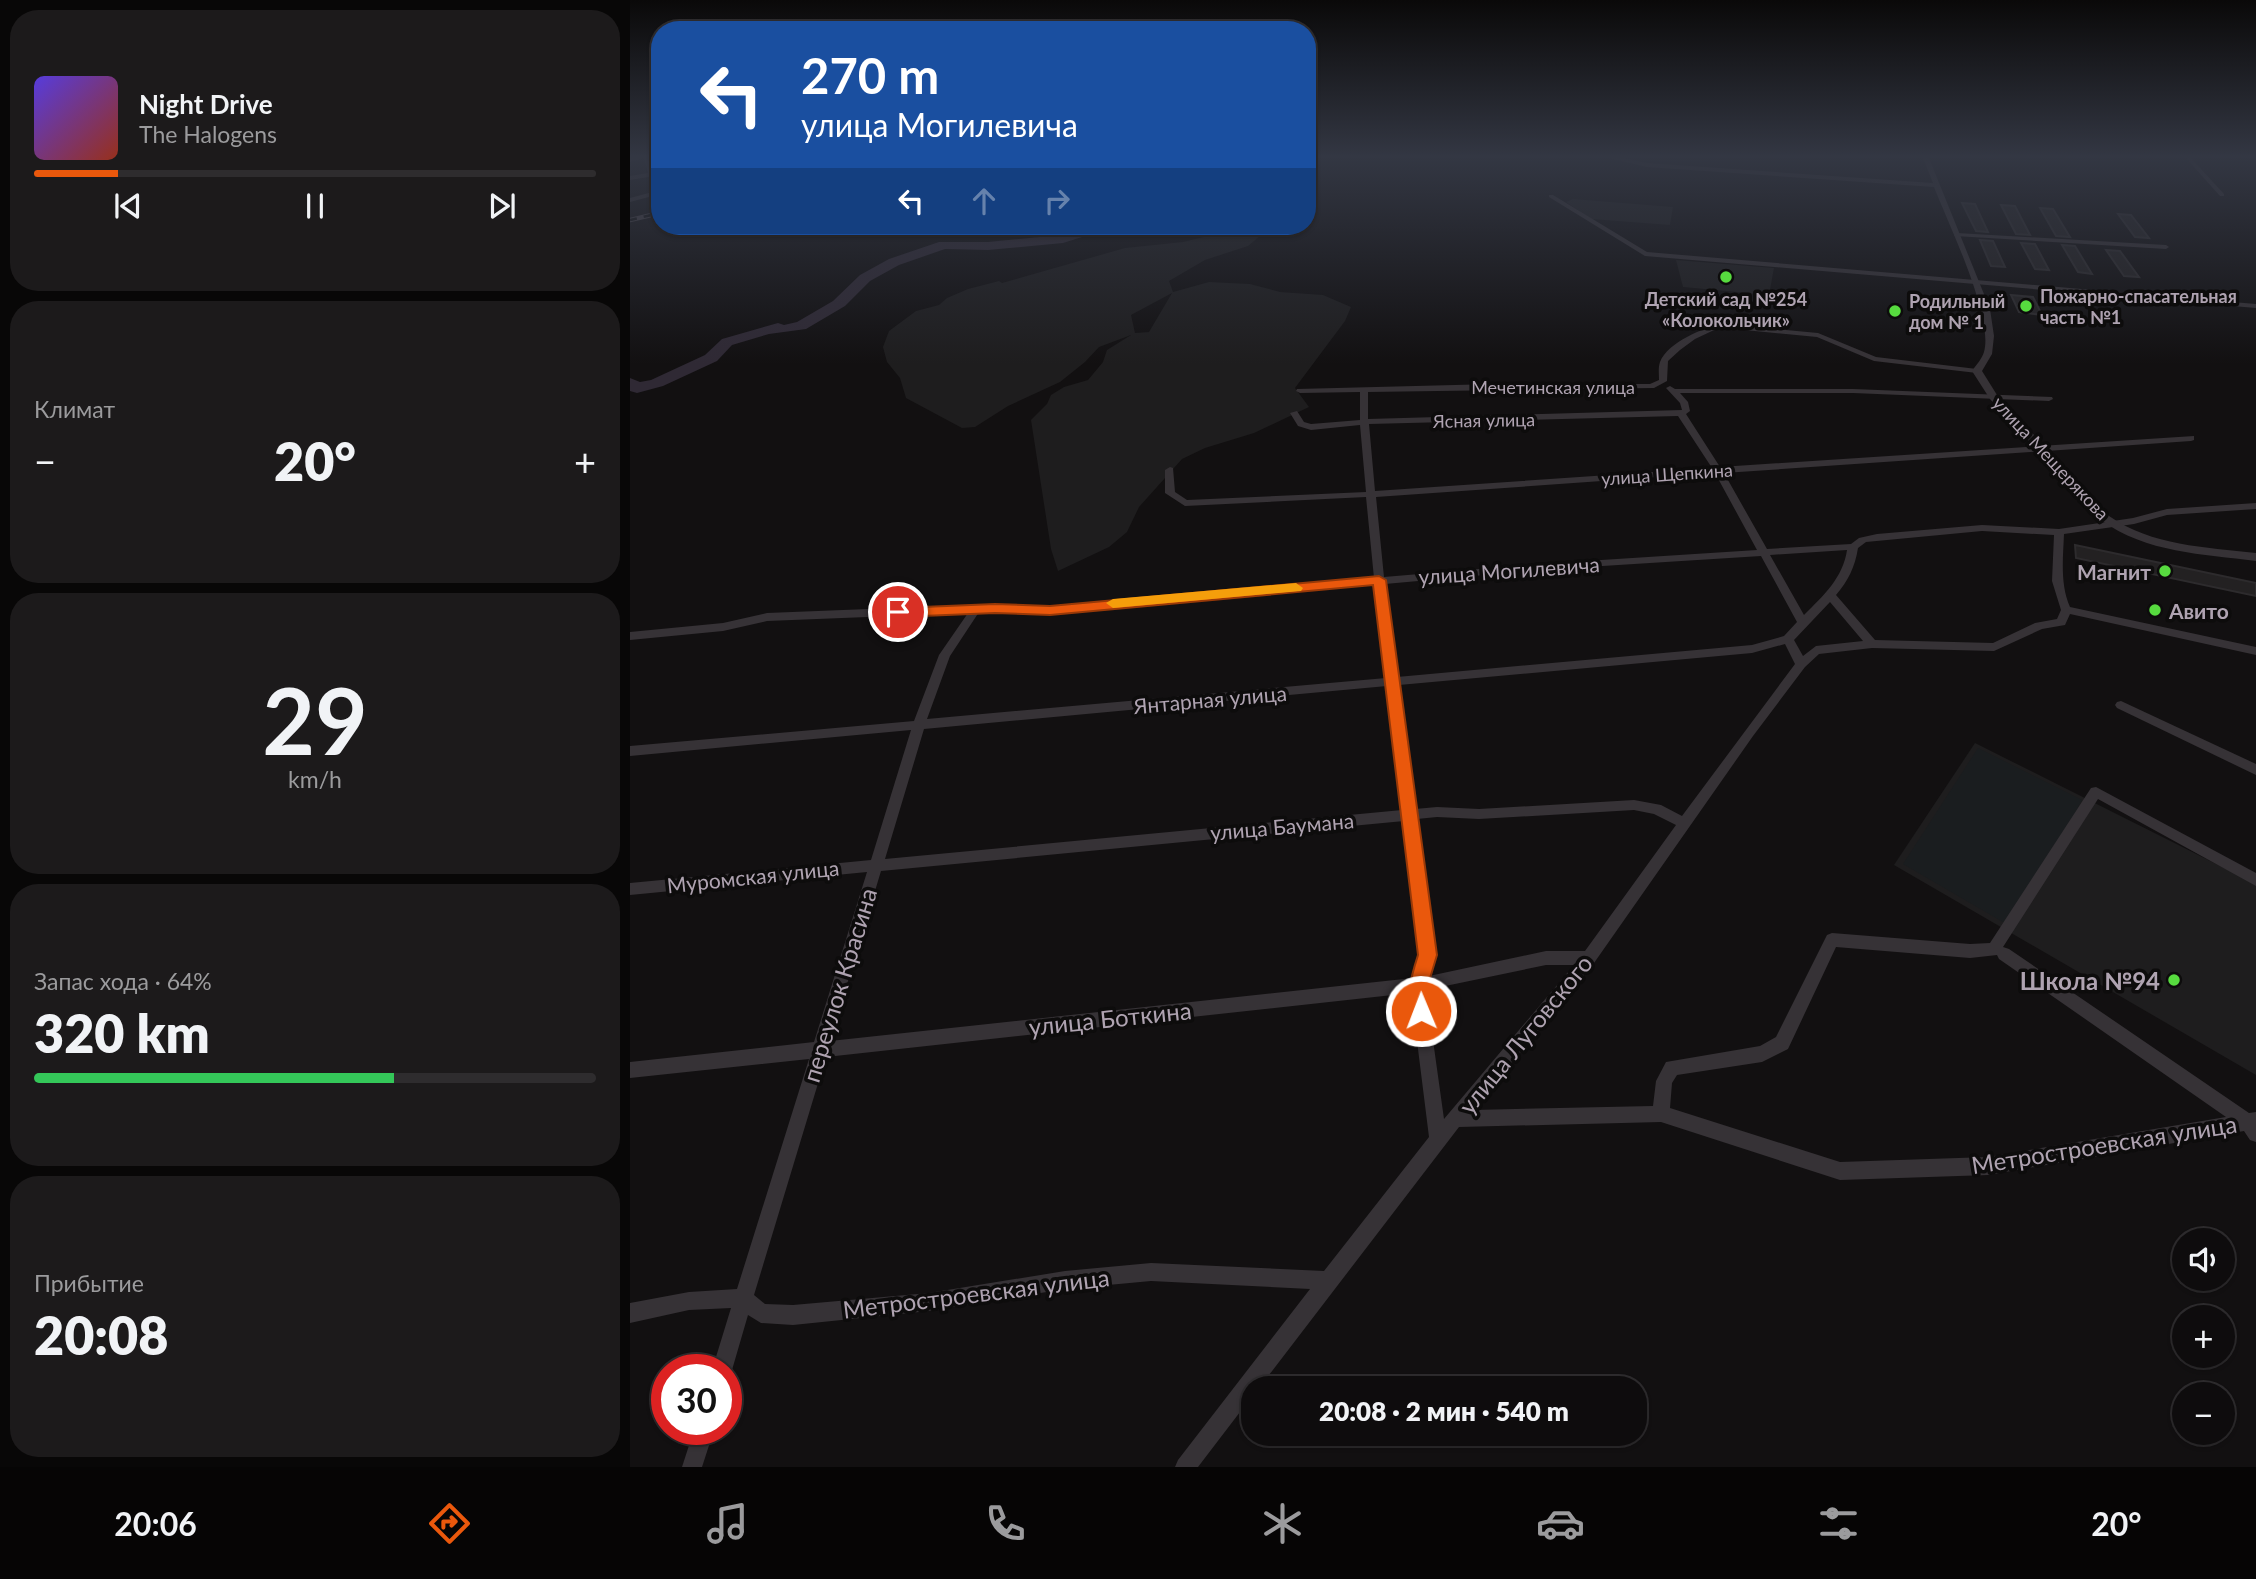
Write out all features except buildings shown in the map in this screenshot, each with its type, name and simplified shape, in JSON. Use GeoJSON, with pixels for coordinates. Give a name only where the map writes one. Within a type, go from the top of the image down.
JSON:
{"type":"FeatureCollection","features":[{"type":"Feature","properties":{"kind":"street"},"geometry":{"type":"LineString","coordinates":[[1599,226],[1642,254],[2256,306]]}},
{"type":"Feature","properties":{"kind":"street"},"geometry":{"type":"LineString","coordinates":[[1953,226],[1978,283],[1986,309],[1990,336],[1988,354],[1978,371]]}},
{"type":"Feature","properties":{"kind":"street"},"geometry":{"type":"LineString","coordinates":[[1957,235],[2166,247]]}},
{"type":"Feature","properties":{"kind":"street","name":"Мечетинская улица"},"geometry":{"type":"LineString","coordinates":[[1300,391],[1494,386],[1641,387],[1660,383],[1664,379],[1662,366],[1666,359],[1709,326],[1818,335],[1874,359],[1978,371]]}},
{"type":"Feature","properties":{"kind":"street","name":"улица Мещерякова"},"geometry":{"type":"LineString","coordinates":[[1978,371],[1993,397],[2112,524]]}},
{"type":"Feature","properties":{"kind":"street"},"geometry":{"type":"LineString","coordinates":[[1660,383],[1673,391],[1685,405],[1686,411],[1681,413],[1718,471],[1802,621]]}},
{"type":"Feature","properties":{"kind":"street"},"geometry":{"type":"LineString","coordinates":[[1364,389],[1364,422],[1379,580],[1428,955],[1418,985],[1438,1139]]}},
{"type":"Feature","properties":{"kind":"street"},"geometry":{"type":"LineString","coordinates":[[1673,391],[1853,391],[2049,399]]}},
{"type":"Feature","properties":{"kind":"street","name":"Ясная улица"},"geometry":{"type":"LineString","coordinates":[[1294,414],[1301,424],[1311,427],[1364,422],[1681,413]]}},
{"type":"Feature","properties":{"kind":"street","name":"улица Щепкина"},"geometry":{"type":"LineString","coordinates":[[1170,470],[1170,493],[1185,503],[1373,495],[2191,438]]}},
{"type":"Feature","properties":{"kind":"street","name":"улица Могилевича"},"geometry":{"type":"LineString","coordinates":[[630,636],[723,627],[767,617],[1050,610],[1379,580],[1764,551],[1853,547],[1877,537],[1982,528],[2059,532],[2167,512],[2256,506]]}},
{"type":"Feature","properties":{"kind":"street"},"geometry":{"type":"LineString","coordinates":[[2112,524],[2131,535],[2157,541],[2256,557]]}},
{"type":"Feature","properties":{"kind":"street"},"geometry":{"type":"LineString","coordinates":[[2059,532],[2056,583],[2066,610],[2256,651]]}},
{"type":"Feature","properties":{"kind":"street"},"geometry":{"type":"LineString","coordinates":[[1853,547],[1849,566],[1831,596],[1802,621],[1788,639],[1801,664],[1816,650],[1872,643],[1994,647],[2039,626],[2061,622],[2066,610]]}},
{"type":"Feature","properties":{"kind":"street"},"geometry":{"type":"LineString","coordinates":[[1831,596],[1872,643]]}},
{"type":"Feature","properties":{"kind":"street","name":"переулок Красина"},"geometry":{"type":"LineString","coordinates":[[727,1354],[919,724],[945,655],[976,610]]}},
{"type":"Feature","properties":{"kind":"street","name":"Янтарная улица"},"geometry":{"type":"LineString","coordinates":[[630,751],[1752,649],[1788,639]]}},
{"type":"Feature","properties":{"kind":"street","name":"улица Луговского"},"geometry":{"type":"LineString","coordinates":[[1183,1467],[1438,1139],[1589,958],[1801,664]]}},
{"type":"Feature","properties":{"kind":"street"},"geometry":{"type":"LineString","coordinates":[[2121,705],[2256,771]]}},
{"type":"Feature","properties":{"kind":"street"},"geometry":{"type":"LineString","coordinates":[[1661,1114],[1664,1081],[1672,1068],[1762,1054],[1782,1043],[1832,940],[1970,951],[1994,949],[2096,792],[2256,880]]}},
{"type":"Feature","properties":{"kind":"street","name":"улица Баумана"},"geometry":{"type":"LineString","coordinates":[[876,863],[1437,812],[1479,814],[1634,805],[1657,810],[1684,823]]}},
{"type":"Feature","properties":{"kind":"street","name":"Муромская улица"},"geometry":{"type":"LineString","coordinates":[[630,889],[876,863]]}},
{"type":"Feature","properties":{"kind":"street"},"geometry":{"type":"LineString","coordinates":[[2004,954],[2253,1125]]}},
{"type":"Feature","properties":{"kind":"street","name":"улица Боткина"},"geometry":{"type":"LineString","coordinates":[[630,1070],[1418,985],[1546,958],[1589,958]]}},
{"type":"Feature","properties":{"kind":"street","name":"Метростроевская улица"},"geometry":{"type":"LineString","coordinates":[[1456,1119],[1661,1114],[1840,1171],[1988,1166],[2253,1125]]}},
{"type":"Feature","properties":{"kind":"street","name":"Метростроевская улица"},"geometry":{"type":"LineString","coordinates":[[630,1313],[689,1301],[743,1298],[761,1312],[793,1315],[929,1302],[1065,1280],[1151,1272],[1328,1281]]}},
{"type":"Feature","properties":{"kind":"street"},"geometry":{"type":"LineString","coordinates":[[692,1467],[699,1445]]}},
{"type":"Feature","properties":{"kind":"shaded area"},"geometry":{"type":"Polygon","coordinates":[[[1212,235],[1259,235],[1248,246],[1205,260],[1169,281],[1173,292],[1209,282],[1250,284],[1280,292],[1323,295],[1351,307],[1345,321],[1295,388],[1309,407],[1254,433],[1205,448],[1182,459],[1139,507],[1127,532],[1109,547],[1058,571],[1051,549],[1031,420],[1047,404],[1051,395],[1064,387],[1088,380],[1103,362],[1107,350],[1131,335],[1099,347],[1060,382],[1008,406],[975,427],[962,428],[906,398],[900,378],[887,362],[883,347],[889,331],[916,311],[939,305],[947,298],[968,289],[999,281],[1002,283],[1125,248],[1183,242],[1212,235]],[[1172,293],[1131,315],[1135,333],[1149,332],[1172,293]]]}},
{"type":"Feature","properties":{"kind":"shaded area","name":"Детский сад №254 «Колокольчик»"},"geometry":{"type":"Polygon","coordinates":[[[1676,260],[1774,268],[1769,295],[1683,287],[1676,260]]]}},
{"type":"Feature","properties":{"kind":"shaded area","name":"Школа №94"},"geometry":{"type":"Polygon","coordinates":[[[1975,743],[2256,884],[2256,1075],[1894,865],[1975,743]]]}},
{"type":"Feature","properties":{"kind":"shaded area"},"geometry":{"type":"Polygon","coordinates":[[[1978,748],[2082,800],[2015,929],[1903,864],[1978,748]]]}},
{"type":"Feature","properties":{"kind":"waterway"},"geometry":{"type":"LineString","coordinates":[[630,383],[637,388],[657,383],[711,358],[727,342],[778,327],[774,331],[801,326],[840,303],[840,300],[865,278],[894,262],[944,245],[988,246],[1063,239],[1072,235]]}},
{"type":"Feature","properties":{"kind":"slow traffic"},"geometry":{"type":"LineString","coordinates":[[1113,603],[1296,588]]}},
{"type":"Feature","properties":{"kind":"place","name":"Детский сад №254 «Колокольчик»"},"geometry":{"type":"Point","coordinates":[1726,277]}},
{"type":"Feature","properties":{"kind":"place","name":"Пожарно-спасательная часть №1"},"geometry":{"type":"Point","coordinates":[2026,306]}},
{"type":"Feature","properties":{"kind":"place","name":"Родильный дом № 1"},"geometry":{"type":"Point","coordinates":[1895,311]}},
{"type":"Feature","properties":{"kind":"place","name":"Магнит"},"geometry":{"type":"Point","coordinates":[2165,571]}},
{"type":"Feature","properties":{"kind":"place","name":"Авито"},"geometry":{"type":"Point","coordinates":[2155,610]}},
{"type":"Feature","properties":{"kind":"place","name":"Школа №94"},"geometry":{"type":"Point","coordinates":[2174,980]}},
{"type":"Feature","properties":{"kind":"route"},"geometry":{"type":"LineString","coordinates":[[898,612],[995,608],[1050,610],[1379,580],[1428,955],[1418,985],[1421,1011]]}}]}
